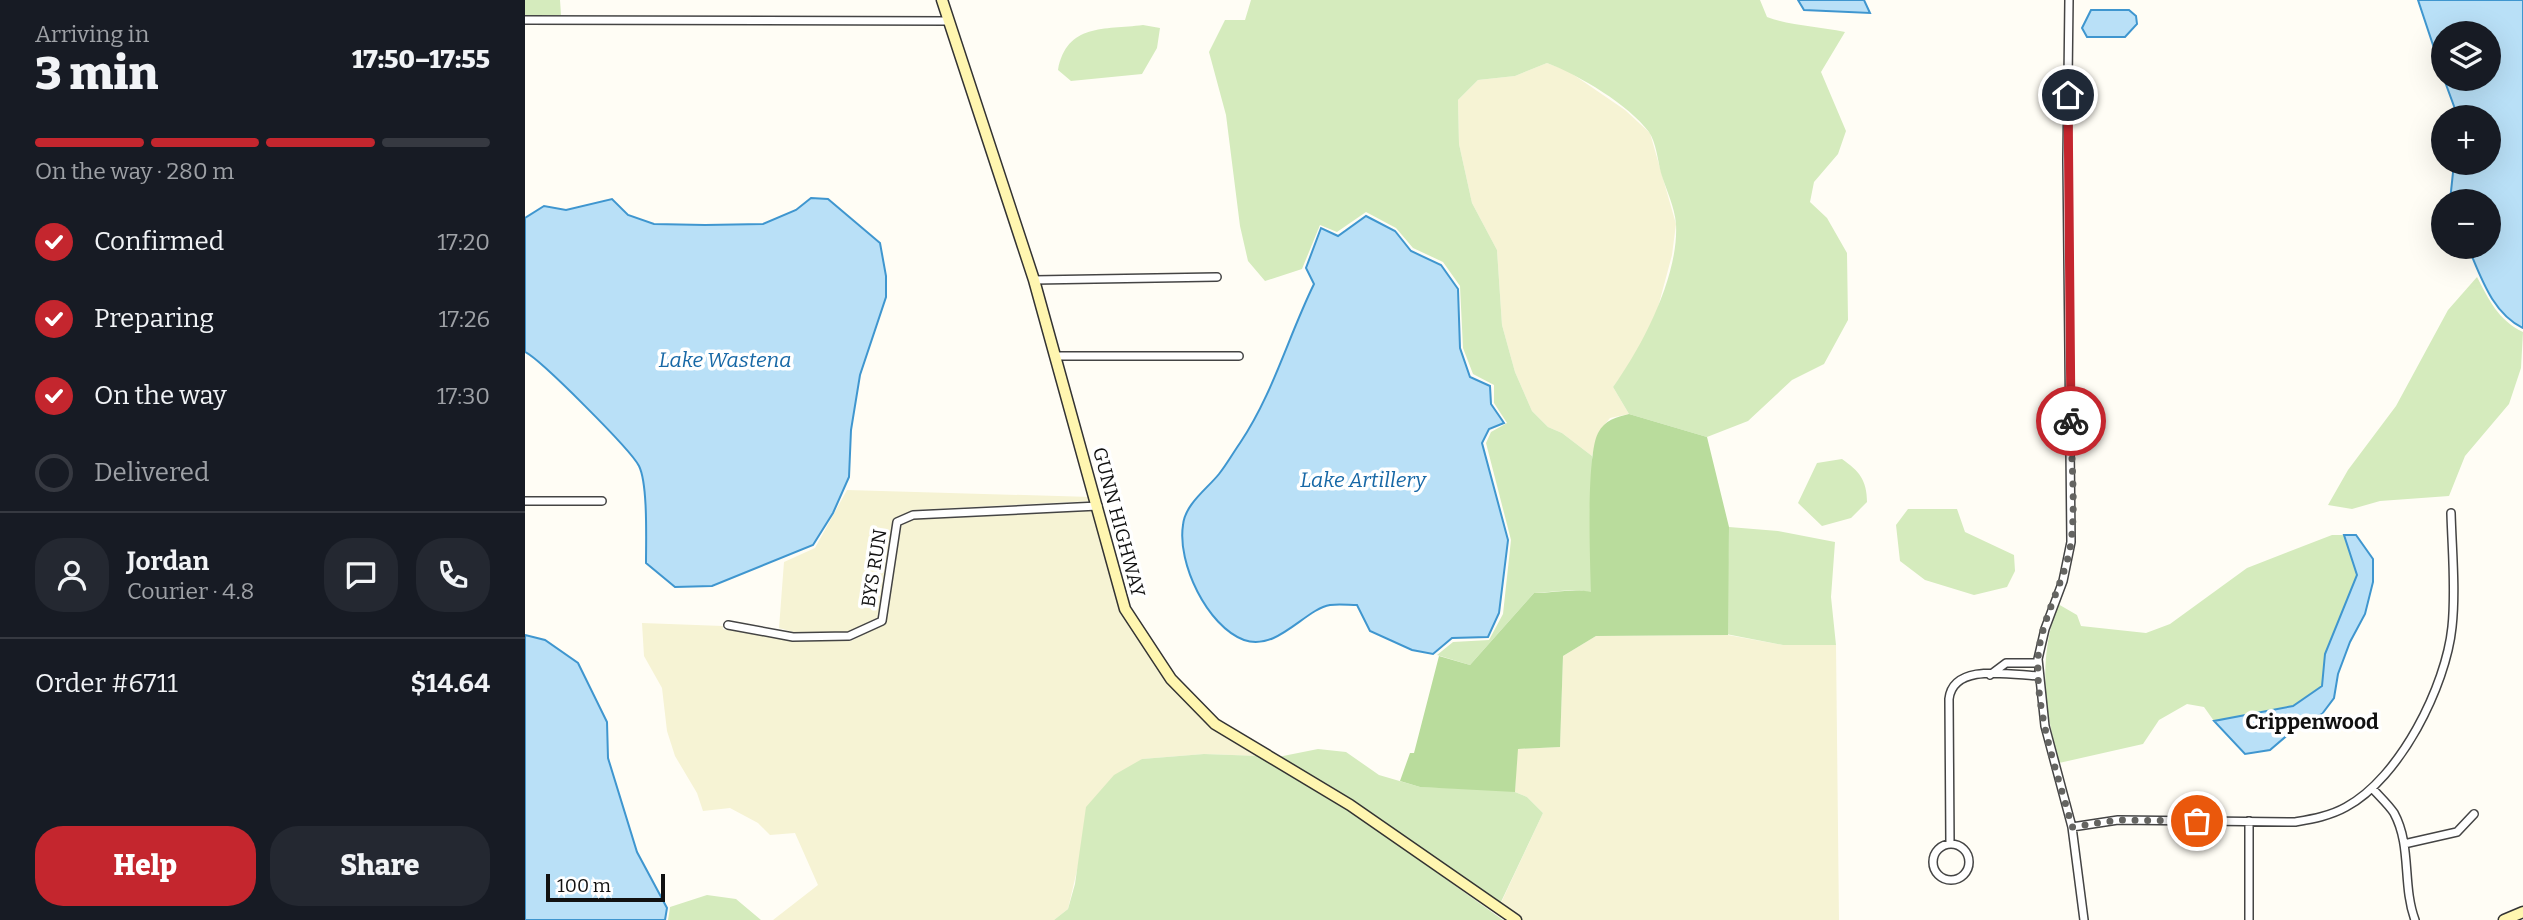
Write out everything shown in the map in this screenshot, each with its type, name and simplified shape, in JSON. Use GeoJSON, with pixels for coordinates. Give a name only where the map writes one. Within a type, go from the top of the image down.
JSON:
{"type":"FeatureCollection","features":[{"type":"Feature","properties":{"kind":"main road","name":"GUNN HIGHWAY"},"geometry":{"type":"LineString","coordinates":[[942,0],[1034,280],[1099,506],[1111,566],[1125,610],[1171,679],[1215,724],[1350,806],[1516,920]]}},
{"type":"Feature","properties":{"kind":"main road"},"geometry":{"type":"LineString","coordinates":[[2504,920],[2523,912]]}},
{"type":"Feature","properties":{"kind":"street"},"geometry":{"type":"LineString","coordinates":[[2069,0],[2067,160],[2071,541],[2038,663],[2045,726],[2072,827],[2084,920]]}},
{"type":"Feature","properties":{"kind":"street"},"geometry":{"type":"LineString","coordinates":[[525,20],[949,21]]}},
{"type":"Feature","properties":{"kind":"street"},"geometry":{"type":"LineString","coordinates":[[1034,280],[1217,277]]}},
{"type":"Feature","properties":{"kind":"street"},"geometry":{"type":"LineString","coordinates":[[1055,356],[1239,356]]}},
{"type":"Feature","properties":{"kind":"street"},"geometry":{"type":"LineString","coordinates":[[525,501],[602,501]]}},
{"type":"Feature","properties":{"kind":"street","name":"BYS RUN"},"geometry":{"type":"LineString","coordinates":[[728,625],[793,637],[849,636],[882,621],[897,522],[913,514],[1099,506]]}},
{"type":"Feature","properties":{"kind":"street"},"geometry":{"type":"LineString","coordinates":[[2072,827],[2118,820],[2295,822],[2321,817],[2346,807],[2372,788],[2393,764],[2425,711],[2446,664],[2452,625],[2451,513]]}},
{"type":"Feature","properties":{"kind":"street"},"geometry":{"type":"LineString","coordinates":[[1989,675],[2007,663],[2038,663]]}},
{"type":"Feature","properties":{"kind":"street"},"geometry":{"type":"LineString","coordinates":[[1950,844],[1950,691],[1956,681],[1965,676],[2039,676]]}},
{"type":"Feature","properties":{"kind":"street"},"geometry":{"type":"LineString","coordinates":[[2372,788],[2392,811],[2404,844],[2406,888],[2415,920]]}},
{"type":"Feature","properties":{"kind":"street"},"geometry":{"type":"LineString","coordinates":[[2404,844],[2457,832],[2475,814]]}},
{"type":"Feature","properties":{"kind":"street"},"geometry":{"type":"LineString","coordinates":[[2249,821],[2249,920]]}},
{"type":"Feature","properties":{"kind":"street"},"geometry":{"type":"LineString","coordinates":[[1950,844],[1961,847],[1969,862],[1961,877],[1949,880],[1935,870],[1933,858],[1939,848],[1950,844]]}},
{"type":"Feature","properties":{"kind":"shaded area"},"geometry":{"type":"Polygon","coordinates":[[[1547,63],[1568,71],[1625,110],[1650,133],[1676,224],[1672,255],[1657,311],[1637,355],[1613,387],[1629,414],[1610,418],[1598,433],[1592,456],[1562,433],[1548,427],[1532,411],[1515,372],[1502,325],[1497,250],[1472,203],[1459,144],[1458,100],[1478,80],[1515,76],[1547,63]]]}},
{"type":"Feature","properties":{"kind":"shaded area"},"geometry":{"type":"Polygon","coordinates":[[[847,490],[1092,497],[1093,501],[913,510],[893,522],[878,618],[848,632],[794,632],[779,628],[784,562],[815,548],[847,490]]]}},
{"type":"Feature","properties":{"kind":"shaded area"},"geometry":{"type":"Polygon","coordinates":[[[1096,510],[1107,567],[1121,611],[1167,682],[1260,756],[1204,754],[1142,759],[1078,866],[1068,909],[1054,920],[773,920],[818,885],[795,833],[770,835],[758,823],[730,808],[703,811],[697,793],[675,756],[667,731],[662,688],[644,656],[642,623],[723,626],[723,629],[793,641],[851,641],[886,622],[900,526],[914,519],[1096,510]]]}},
{"type":"Feature","properties":{"kind":"shaded area"},"geometry":{"type":"Polygon","coordinates":[[[1728,635],[1783,645],[1836,645],[1839,920],[1518,920],[1500,905],[1543,813],[1527,797],[1515,792],[1517,749],[1560,747],[1563,656],[1596,636],[1728,635]]]}},
{"type":"Feature","properties":{"kind":"green space"},"geometry":{"type":"Polygon","coordinates":[[[525,0],[560,0],[561,15],[525,15],[525,0]]]}},
{"type":"Feature","properties":{"kind":"green space"},"geometry":{"type":"Polygon","coordinates":[[[1251,0],[1760,0],[1767,17],[1845,32],[1821,72],[1846,131],[1838,154],[1814,182],[1810,202],[1827,218],[1847,253],[1848,320],[1824,364],[1792,380],[1748,421],[1707,437],[1629,414],[1613,387],[1657,310],[1675,244],[1674,212],[1649,132],[1603,92],[1547,63],[1515,76],[1478,80],[1458,100],[1459,144],[1472,203],[1497,250],[1502,325],[1515,372],[1532,411],[1548,427],[1562,433],[1592,456],[1591,593],[1571,590],[1534,593],[1470,665],[1437,655],[1453,642],[1489,640],[1503,614],[1511,540],[1486,443],[1491,432],[1507,423],[1494,403],[1494,385],[1473,374],[1463,348],[1460,286],[1443,262],[1413,248],[1396,228],[1366,212],[1337,232],[1320,225],[1302,269],[1265,281],[1248,261],[1240,226],[1226,115],[1209,52],[1225,20],[1245,20],[1251,0]]]}},
{"type":"Feature","properties":{"kind":"green space"},"geometry":{"type":"Polygon","coordinates":[[[1143,25],[1160,28],[1157,48],[1142,74],[1071,81],[1058,70],[1063,55],[1079,36],[1101,29],[1143,25]]]}},
{"type":"Feature","properties":{"kind":"green space"},"geometry":{"type":"Polygon","coordinates":[[[2477,277],[2501,315],[2523,332],[2521,368],[2509,404],[2465,456],[2449,496],[2380,501],[2352,509],[2328,505],[2348,470],[2396,406],[2448,310],[2477,277]]]}},
{"type":"Feature","properties":{"kind":"green space"},"geometry":{"type":"Polygon","coordinates":[[[1629,414],[1707,437],[1729,527],[1728,635],[1596,636],[1563,656],[1560,747],[1518,749],[1515,792],[1420,787],[1400,781],[1410,753],[1414,753],[1439,656],[1470,665],[1534,593],[1591,592],[1590,510],[1594,445],[1598,433],[1607,422],[1629,414]]]}},
{"type":"Feature","properties":{"kind":"green space"},"geometry":{"type":"Polygon","coordinates":[[[1842,459],[1861,477],[1867,502],[1851,518],[1822,526],[1798,503],[1817,463],[1842,459]]]}},
{"type":"Feature","properties":{"kind":"green space"},"geometry":{"type":"Polygon","coordinates":[[[1908,509],[1957,509],[1965,532],[2014,555],[2015,571],[2007,587],[1974,595],[1925,580],[1900,561],[1896,525],[1908,509]]]}},
{"type":"Feature","properties":{"kind":"green space"},"geometry":{"type":"Polygon","coordinates":[[[1729,527],[1778,531],[1835,542],[1831,597],[1836,645],[1783,645],[1726,634],[1729,527]]]}},
{"type":"Feature","properties":{"kind":"green space"},"geometry":{"type":"Polygon","coordinates":[[[2332,535],[2344,535],[2357,575],[2325,654],[2322,686],[2293,706],[2214,721],[2204,707],[2187,704],[2159,720],[2143,744],[2059,763],[2045,683],[2048,644],[2058,604],[2077,615],[2081,626],[2146,633],[2170,624],[2247,568],[2332,535]]]}},
{"type":"Feature","properties":{"kind":"green space"},"geometry":{"type":"Polygon","coordinates":[[[1318,749],[1346,752],[1379,775],[1420,787],[1510,790],[1527,797],[1543,813],[1500,904],[1278,757],[1318,749]]]}},
{"type":"Feature","properties":{"kind":"green space"},"geometry":{"type":"Polygon","coordinates":[[[1204,754],[1260,756],[1348,809],[1503,920],[1054,920],[1068,909],[1075,884],[1086,807],[1114,775],[1142,759],[1204,754]]]}},
{"type":"Feature","properties":{"kind":"green space"},"geometry":{"type":"Polygon","coordinates":[[[707,895],[736,899],[761,920],[668,920],[670,907],[707,895]]]}},
{"type":"Feature","properties":{"kind":"water"},"geometry":{"type":"Polygon","coordinates":[[[1798,0],[1864,0],[1870,13],[1804,10],[1798,0]]]}},
{"type":"Feature","properties":{"kind":"water"},"geometry":{"type":"Polygon","coordinates":[[[2418,0],[2523,0],[2523,328],[2495,304],[2473,259],[2501,259],[2501,189],[2451,189],[2453,175],[2501,175],[2501,105],[2454,105],[2448,91],[2501,91],[2501,21],[2431,21],[2431,39],[2418,0]]]}},
{"type":"Feature","properties":{"kind":"water"},"geometry":{"type":"Polygon","coordinates":[[[2091,10],[2129,10],[2136,16],[2137,24],[2125,37],[2087,37],[2082,28],[2091,10]]]}},
{"type":"Feature","properties":{"kind":"water","name":"Lake Wastena"},"geometry":{"type":"Polygon","coordinates":[[[811,198],[828,199],[880,243],[886,276],[886,297],[860,375],[851,430],[849,477],[833,513],[813,545],[712,586],[675,587],[646,563],[645,499],[639,466],[585,406],[525,352],[525,218],[544,206],[566,210],[612,199],[628,215],[654,224],[763,224],[796,210],[811,198]]]}},
{"type":"Feature","properties":{"kind":"water","name":"Lake Artillery"},"geometry":{"type":"Polygon","coordinates":[[[1366,216],[1395,231],[1411,251],[1441,265],[1458,289],[1460,348],[1470,377],[1490,386],[1491,404],[1504,423],[1489,429],[1482,443],[1508,540],[1499,613],[1488,637],[1452,638],[1433,654],[1412,650],[1370,631],[1357,605],[1330,605],[1320,608],[1268,640],[1244,640],[1218,621],[1197,592],[1182,540],[1188,510],[1225,466],[1252,424],[1271,385],[1314,284],[1306,268],[1321,228],[1338,236],[1366,216]]]}},
{"type":"Feature","properties":{"kind":"water"},"geometry":{"type":"Polygon","coordinates":[[[2344,535],[2356,535],[2373,559],[2373,582],[2365,614],[2350,642],[2338,674],[2334,698],[2322,714],[2298,726],[2270,750],[2245,754],[2214,721],[2293,706],[2322,686],[2325,654],[2357,575],[2344,535]]]}},
{"type":"Feature","properties":{"kind":"water"},"geometry":{"type":"Polygon","coordinates":[[[525,635],[545,640],[578,663],[607,722],[608,758],[637,852],[667,908],[665,920],[525,920],[525,635]]]}},
{"type":"Feature","properties":{"kind":"way so far"},"geometry":{"type":"LineString","coordinates":[[2071,421],[2071,541],[2063,581],[2045,629],[2038,659],[2045,726],[2072,827],[2118,820],[2197,821]]}},
{"type":"Feature","properties":{"kind":"district","name":"Crippenwood"},"geometry":{"type":"Point","coordinates":[2312,722]}},
{"type":"Feature","properties":{"kind":"route"},"geometry":{"type":"LineString","coordinates":[[2068,95],[2071,421]]}}]}
